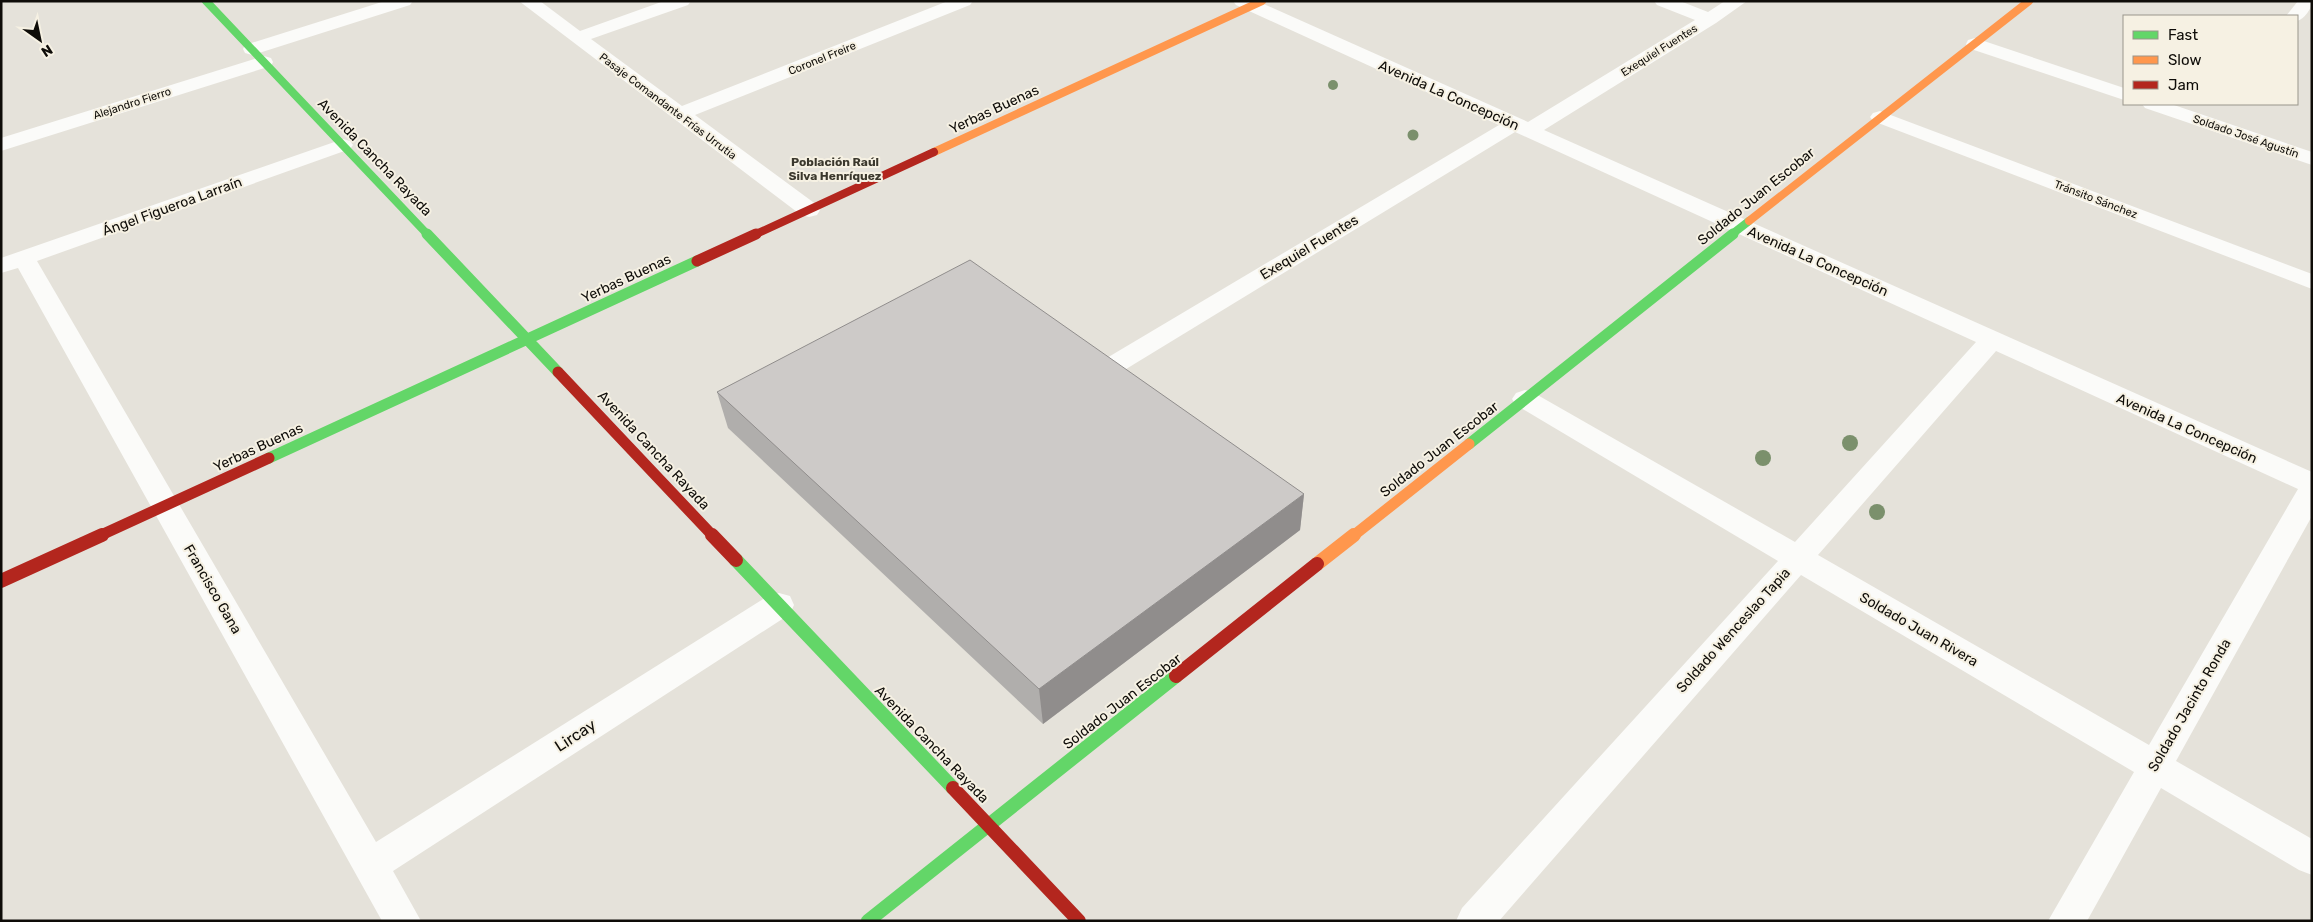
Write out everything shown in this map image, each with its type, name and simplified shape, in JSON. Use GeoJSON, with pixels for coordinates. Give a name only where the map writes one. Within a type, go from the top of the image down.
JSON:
{"type":"FeatureCollection","features":[{"type":"Feature","properties":{"kind":"street","name":"Avenida Cancha Rayada"},"geometry":{"type":"LineString","coordinates":[[206,1],[1079,921]]}},
{"type":"Feature","properties":{"kind":"street","name":"Alejandro Fierro"},"geometry":{"type":"LineString","coordinates":[[1,145],[258,55],[404,1]]}},
{"type":"Feature","properties":{"kind":"street","name":"Pasaje Comandante Frías Urrutia"},"geometry":{"type":"LineString","coordinates":[[528,1],[809,210]]}},
{"type":"Feature","properties":{"kind":"street"},"geometry":{"type":"LineString","coordinates":[[577,38],[682,1]]}},
{"type":"Feature","properties":{"kind":"street","name":"Coronel Freire"},"geometry":{"type":"LineString","coordinates":[[680,114],[964,1]]}},
{"type":"Feature","properties":{"kind":"street"},"geometry":{"type":"LineString","coordinates":[[1663,1],[1710,19]]}},
{"type":"Feature","properties":{"kind":"street","name":"Exequiel Fuentes"},"geometry":{"type":"LineString","coordinates":[[1104,371],[1738,1]]}},
{"type":"Feature","properties":{"kind":"street","name":"Soldado Juan Escobar"},"geometry":{"type":"LineString","coordinates":[[868,921],[1880,117],[2030,1]]}},
{"type":"Feature","properties":{"kind":"street"},"geometry":{"type":"LineString","coordinates":[[2296,15],[2307,1]]}},
{"type":"Feature","properties":{"kind":"street","name":"Avenida La Concepción"},"geometry":{"type":"LineString","coordinates":[[1252,3],[1521,127],[2312,484]]}},
{"type":"Feature","properties":{"kind":"street","name":"Yerbas Buenas"},"geometry":{"type":"LineString","coordinates":[[1,582],[809,210],[1252,3]]}},
{"type":"Feature","properties":{"kind":"street"},"geometry":{"type":"LineString","coordinates":[[1975,44],[2123,94]]}},
{"type":"Feature","properties":{"kind":"street","name":"Soldado José Agustín"},"geometry":{"type":"LineString","coordinates":[[2157,105],[2211,116],[2312,158]]}},
{"type":"Feature","properties":{"kind":"street","name":"Tránsito Sánchez"},"geometry":{"type":"LineString","coordinates":[[1880,117],[2312,282]]}},
{"type":"Feature","properties":{"kind":"street","name":"Ángel Figueroa Larraín"},"geometry":{"type":"LineString","coordinates":[[13,262],[343,145]]}},
{"type":"Feature","properties":{"kind":"street","name":"Francisco Gana"},"geometry":{"type":"LineString","coordinates":[[13,262],[166,506],[402,921]]}},
{"type":"Feature","properties":{"kind":"street","name":"Soldado Wenceslao Tapia"},"geometry":{"type":"LineString","coordinates":[[1475,921],[1992,340]]}},
{"type":"Feature","properties":{"kind":"street","name":"Soldado Juan Rivera"},"geometry":{"type":"LineString","coordinates":[[1525,399],[2312,858]]}},
{"type":"Feature","properties":{"kind":"street","name":"Soldado Jacinto Ronda"},"geometry":{"type":"LineString","coordinates":[[2067,921],[2312,490]]}},
{"type":"Feature","properties":{"kind":"street","name":"Lircay"},"geometry":{"type":"LineString","coordinates":[[370,866],[779,604]]}},
{"type":"Feature","properties":{"kind":"building"},"geometry":{"type":"Polygon","coordinates":[[[970,260],[1304,494],[1039,689],[717,392],[970,260]]]}},
{"type":"Feature","properties":{"kind":"traffic: fast"},"geometry":{"type":"LineString","coordinates":[[206,1],[558,372]]}},
{"type":"Feature","properties":{"kind":"traffic: fast"},"geometry":{"type":"LineString","coordinates":[[1469,444],[1749,221]]}},
{"type":"Feature","properties":{"kind":"traffic: fast"},"geometry":{"type":"LineString","coordinates":[[269,458],[697,261]]}},
{"type":"Feature","properties":{"kind":"traffic: fast"},"geometry":{"type":"LineString","coordinates":[[736,560],[953,788]]}},
{"type":"Feature","properties":{"kind":"traffic: fast"},"geometry":{"type":"LineString","coordinates":[[868,921],[1176,676]]}},
{"type":"Feature","properties":{"kind":"traffic: slow"},"geometry":{"type":"LineString","coordinates":[[934,152],[1262,1]]}},
{"type":"Feature","properties":{"kind":"traffic: slow"},"geometry":{"type":"LineString","coordinates":[[1749,221],[2029,1]]}},
{"type":"Feature","properties":{"kind":"traffic: slow"},"geometry":{"type":"LineString","coordinates":[[1317,564],[1469,444]]}},
{"type":"Feature","properties":{"kind":"traffic: jam"},"geometry":{"type":"LineString","coordinates":[[697,261],[934,152]]}},
{"type":"Feature","properties":{"kind":"traffic: jam"},"geometry":{"type":"LineString","coordinates":[[558,372],[736,560]]}},
{"type":"Feature","properties":{"kind":"traffic: jam"},"geometry":{"type":"LineString","coordinates":[[1,581],[269,458]]}},
{"type":"Feature","properties":{"kind":"traffic: jam"},"geometry":{"type":"LineString","coordinates":[[1176,676],[1317,564]]}},
{"type":"Feature","properties":{"kind":"traffic: jam"},"geometry":{"type":"LineString","coordinates":[[953,788],[1079,921]]}},
{"type":"Feature","properties":{"kind":"district","name":"Población Raúl Silva Henríquez"},"geometry":{"type":"Point","coordinates":[835,169]}}]}
